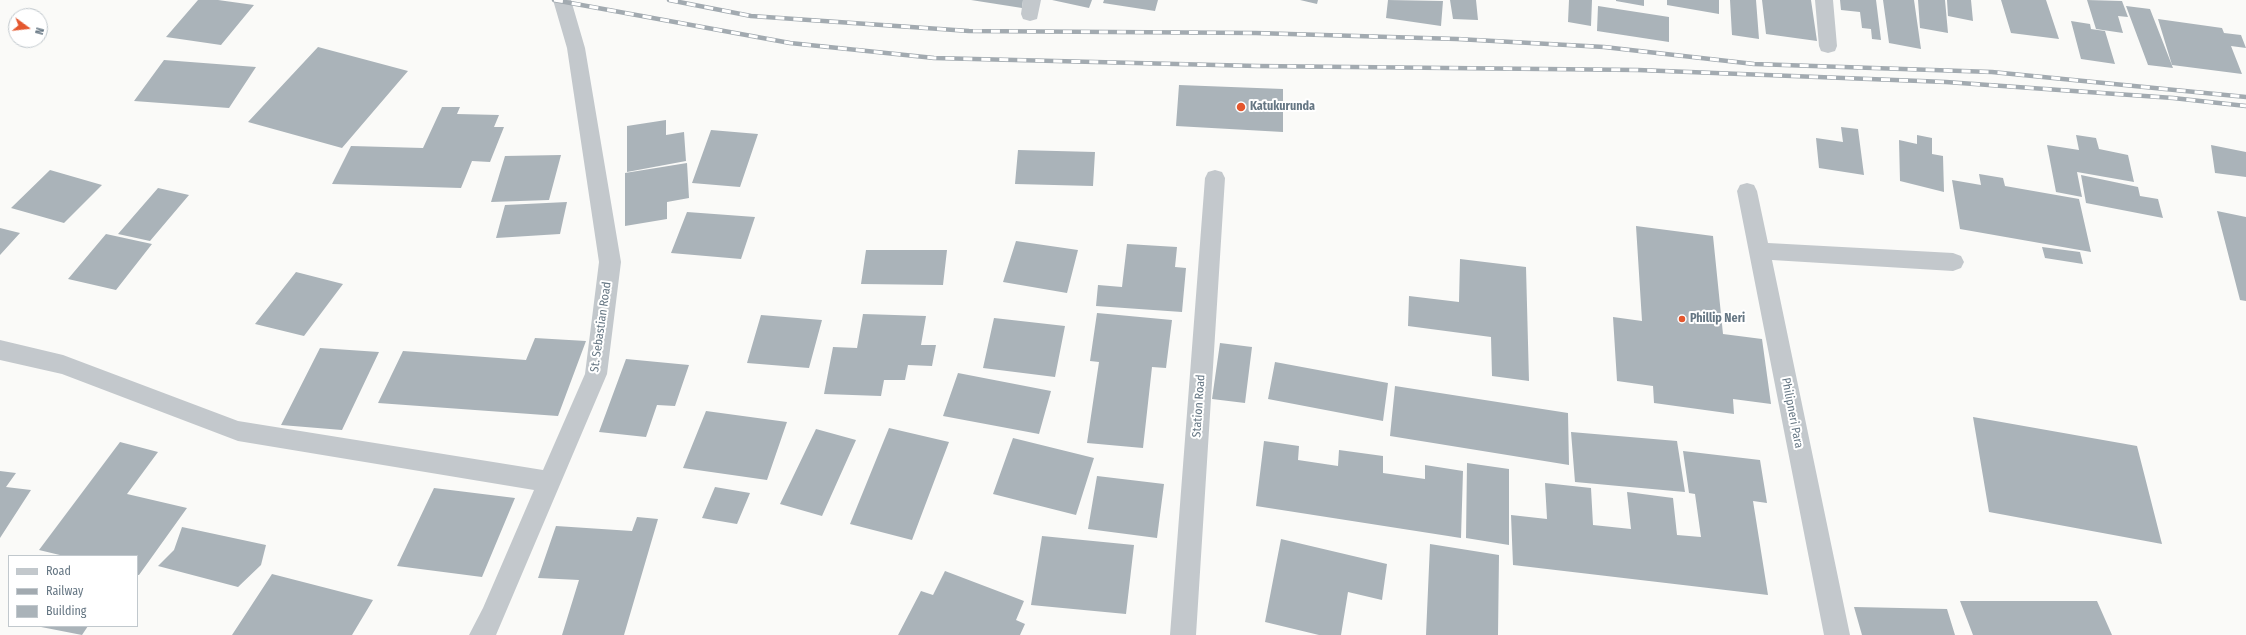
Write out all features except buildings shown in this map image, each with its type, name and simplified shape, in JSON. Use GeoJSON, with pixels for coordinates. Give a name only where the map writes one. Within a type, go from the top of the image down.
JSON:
{"type":"FeatureCollection","features":[{"type":"Feature","properties":{"kind":"street","name":"St. Sebastian Road"},"geometry":{"type":"LineString","coordinates":[[482,635],[492,617],[596,374],[610,262],[576,48],[562,0]]}},
{"type":"Feature","properties":{"kind":"street"},"geometry":{"type":"LineString","coordinates":[[1824,0],[1828,46]]}},
{"type":"Feature","properties":{"kind":"street","name":"Station Road"},"geometry":{"type":"LineString","coordinates":[[1182,635],[1215,178]]}},
{"type":"Feature","properties":{"kind":"street","name":"Philipneri Para"},"geometry":{"type":"LineString","coordinates":[[1747,192],[1837,635]]}},
{"type":"Feature","properties":{"kind":"street"},"geometry":{"type":"LineString","coordinates":[[1759,251],[1953,262]]}},
{"type":"Feature","properties":{"kind":"street"},"geometry":{"type":"LineString","coordinates":[[0,350],[63,364],[238,431],[549,482]]}},
{"type":"Feature","properties":{"kind":"railway"},"geometry":{"type":"LineString","coordinates":[[554,0],[790,43],[934,58],[1257,66],[1638,70],[1946,82],[2173,98],[2246,106]]}},
{"type":"Feature","properties":{"kind":"railway"},"geometry":{"type":"LineString","coordinates":[[669,0],[751,16],[969,31],[1256,33],[1457,39],[1604,47],[1754,64],[1992,72],[2246,97]]}},
{"type":"Feature","properties":{"kind":"place","name":"Katukurunda"},"geometry":{"type":"Point","coordinates":[1241,107]}},
{"type":"Feature","properties":{"kind":"place","name":"Phillip Neri"},"geometry":{"type":"Point","coordinates":[1682,319]}}]}
